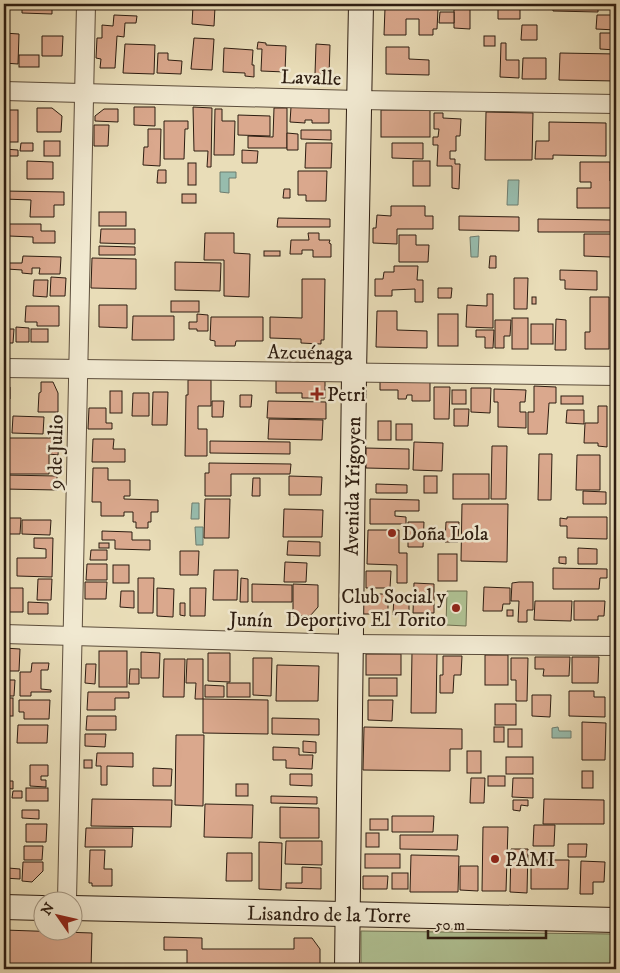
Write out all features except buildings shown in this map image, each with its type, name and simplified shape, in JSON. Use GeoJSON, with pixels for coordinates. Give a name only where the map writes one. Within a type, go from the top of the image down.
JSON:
{"type":"FeatureCollection","features":[{"type":"Feature","properties":{"kind":"main road","name":"Avenida Yrigoyen"},"geometry":{"type":"LineString","coordinates":[[348,969],[350,644],[361,4]]}},
{"type":"Feature","properties":{"kind":"main road"},"geometry":{"type":"LineString","coordinates":[[4,907],[32,908]]}},
{"type":"Feature","properties":{"kind":"main road","name":"Lisandro de la Torre"},"geometry":{"type":"LineString","coordinates":[[82,908],[616,920]]}},
{"type":"Feature","properties":{"kind":"street","name":"9 de Julio"},"geometry":{"type":"LineString","coordinates":[[67,890],[86,4]]}},
{"type":"Feature","properties":{"kind":"street","name":"Lavalle"},"geometry":{"type":"LineString","coordinates":[[4,91],[616,104]]}},
{"type":"Feature","properties":{"kind":"street","name":"Azcuénaga"},"geometry":{"type":"LineString","coordinates":[[4,368],[616,376]]}},
{"type":"Feature","properties":{"kind":"street","name":"Junín"},"geometry":{"type":"LineString","coordinates":[[4,634],[350,644],[616,646]]}},
{"type":"Feature","properties":{"kind":"shaded area"},"geometry":{"type":"Polygon","coordinates":[[[220,172],[236,172],[236,178],[229,178],[229,193],[220,192],[220,172]]]}},
{"type":"Feature","properties":{"kind":"shaded area"},"geometry":{"type":"Polygon","coordinates":[[[508,180],[519,180],[518,205],[507,205],[508,180]]]}},
{"type":"Feature","properties":{"kind":"shaded area"},"geometry":{"type":"Polygon","coordinates":[[[479,236],[478,257],[471,257],[470,237],[479,236]]]}},
{"type":"Feature","properties":{"kind":"shaded area"},"geometry":{"type":"Polygon","coordinates":[[[192,503],[199,503],[199,519],[191,519],[192,503]]]}},
{"type":"Feature","properties":{"kind":"shaded area"},"geometry":{"type":"Polygon","coordinates":[[[195,527],[203,527],[203,545],[196,545],[195,527]]]}},
{"type":"Feature","properties":{"kind":"shaded area","name":"Club Social y Deportivo El Torito"},"geometry":{"type":"Polygon","coordinates":[[[447,591],[467,591],[466,626],[446,625],[447,591]]]}},
{"type":"Feature","properties":{"kind":"shaded area"},"geometry":{"type":"Polygon","coordinates":[[[558,727],[559,731],[571,731],[571,738],[552,738],[552,728],[558,727]]]}},
{"type":"Feature","properties":{"kind":"shaded area"},"geometry":{"type":"Polygon","coordinates":[[[361,931],[611,934],[610,969],[361,969],[361,931]]]}},
{"type":"Feature","properties":{"kind":"place","name":"Petri"},"geometry":{"type":"Point","coordinates":[317,394]}},
{"type":"Feature","properties":{"kind":"place","name":"Doña Lola"},"geometry":{"type":"Point","coordinates":[392,533]}},
{"type":"Feature","properties":{"kind":"place","name":"Club Social y Deportivo El Torito"},"geometry":{"type":"Point","coordinates":[456,608]}},
{"type":"Feature","properties":{"kind":"place","name":"PAMI"},"geometry":{"type":"Point","coordinates":[495,859]}}]}
